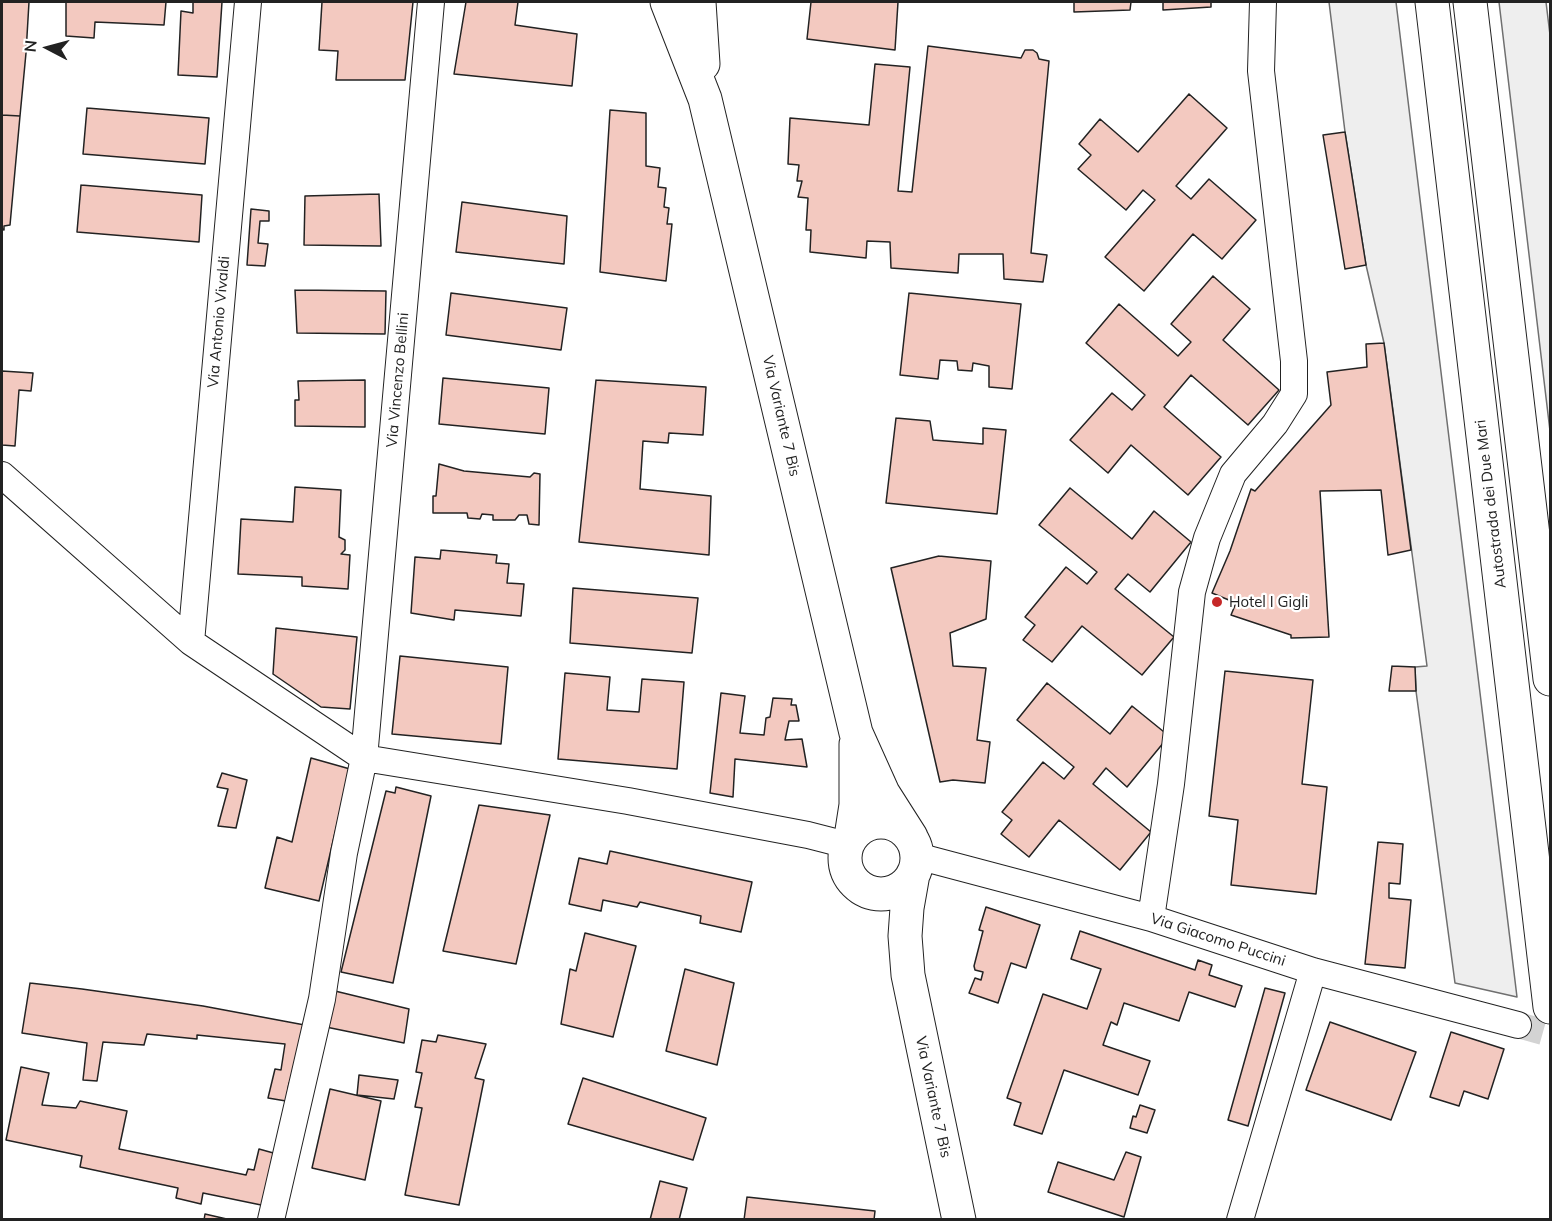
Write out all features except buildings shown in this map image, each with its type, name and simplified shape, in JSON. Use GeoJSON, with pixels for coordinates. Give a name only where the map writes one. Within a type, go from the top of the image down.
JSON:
{"type":"FeatureCollection","features":[{"type":"Feature","properties":{"kind":"main road","name":"Via Variante 7 Bis"},"geometry":{"type":"LineString","coordinates":[[667,2],[705,99],[856,733],[914,856],[906,908],[905,936],[908,975],[959,1220]]}},
{"type":"Feature","properties":{"kind":"main road","name":"Via Variante 7 Bis"},"geometry":{"type":"LineString","coordinates":[[699,2],[705,99]]}},
{"type":"Feature","properties":{"kind":"main road","name":"Autostrada dei Due Mari"},"geometry":{"type":"LineString","coordinates":[[1432,2],[1551,1007]]}},
{"type":"Feature","properties":{"kind":"main road"},"geometry":{"type":"LineString","coordinates":[[1470,2],[1551,680]]}},
{"type":"Feature","properties":{"kind":"main road","name":"Via Variante 7 Bis"},"geometry":{"type":"LineString","coordinates":[[856,733],[856,805],[845,856],[846,868],[850,879],[879,914],[908,975]]}},
{"type":"Feature","properties":{"kind":"main road"},"geometry":{"type":"LineString","coordinates":[[849,841],[867,825],[886,822],[904,830],[914,856],[899,890],[878,895],[858,887]]}},
{"type":"Feature","properties":{"kind":"street","name":"Via Antonio Vivaldi"},"geometry":{"type":"LineString","coordinates":[[191,642],[248,2]]}},
{"type":"Feature","properties":{"kind":"street","name":"Via Vincenzo Bellini"},"geometry":{"type":"LineString","coordinates":[[271,1220],[322,999],[344,853],[364,758],[431,2]]}},
{"type":"Feature","properties":{"kind":"street"},"geometry":{"type":"LineString","coordinates":[[1151,918],[1171,784],[1192,592],[1207,538],[1233,474],[1275,424],[1294,394],[1293,349],[1261,71],[1263,2]]}},
{"type":"Feature","properties":{"kind":"street"},"geometry":{"type":"LineString","coordinates":[[2,475],[191,642],[364,758],[628,801],[849,841]]}},
{"type":"Feature","properties":{"kind":"street","name":"Via Giacomo Puccini"},"geometry":{"type":"LineString","coordinates":[[914,856],[1151,918],[1313,971],[1518,1025]]}},
{"type":"Feature","properties":{"kind":"street"},"geometry":{"type":"LineString","coordinates":[[1240,1220],[1313,971]]}},
{"type":"Feature","properties":{"kind":"shaded area"},"geometry":{"type":"Polygon","coordinates":[[[1329,2],[1396,2],[1517,997],[1455,983],[1416,691],[1415,667],[1427,666],[1384,343],[1366,265],[1345,132],[1329,2]]]}},
{"type":"Feature","properties":{"kind":"shaded area"},"geometry":{"type":"Polygon","coordinates":[[[1499,2],[1546,2],[1550,35],[1550,431],[1499,2]]]}},
{"type":"Feature","properties":{"kind":"tunnel"},"geometry":{"type":"LineString","coordinates":[[1518,1025],[1550,1034]]}},
{"type":"Feature","properties":{"kind":"place","name":"Hotel I Gigli"},"geometry":{"type":"Point","coordinates":[1217,602]}}]}
